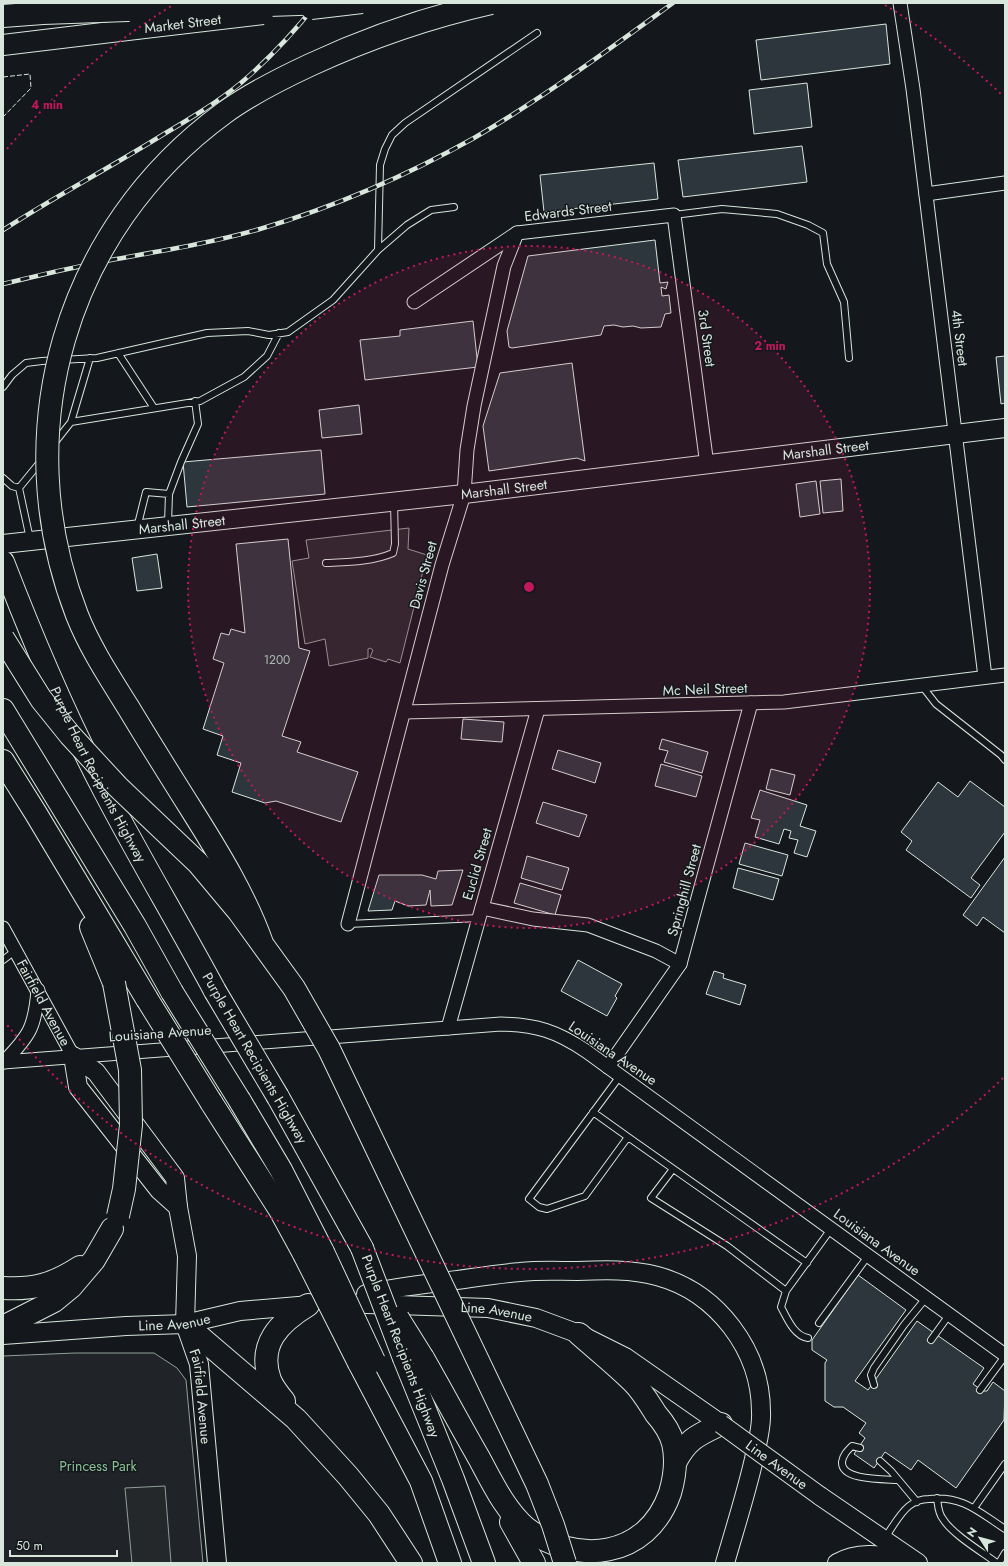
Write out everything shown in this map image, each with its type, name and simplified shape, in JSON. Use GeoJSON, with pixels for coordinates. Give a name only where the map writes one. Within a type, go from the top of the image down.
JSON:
{"type":"FeatureCollection","features":[{"type":"Feature","properties":{"kind":"highway"},"geometry":{"type":"LineString","coordinates":[[3,16],[43,12],[328,3]]}},
{"type":"Feature","properties":{"kind":"highway"},"geometry":{"type":"LineString","coordinates":[[262,943],[251,914],[234,880],[106,671],[78,616],[63,573],[56,542],[48,476],[48,422],[56,369],[75,306],[85,281],[109,235],[157,173],[175,154],[205,128],[248,97],[318,61],[389,33],[491,3]]}},
{"type":"Feature","properties":{"kind":"highway","name":"Purple Heart Recipients Highway"},"geometry":{"type":"LineString","coordinates":[[3,562],[49,676],[104,792],[180,925],[215,991],[278,1097],[362,1248],[379,1292],[398,1317],[453,1478],[484,1563]]}},
{"type":"Feature","properties":{"kind":"highway"},"geometry":{"type":"LineString","coordinates":[[3,638],[40,699],[70,736],[118,787],[198,864],[239,912],[294,988],[332,1056],[537,1484],[553,1525],[565,1563]]}},
{"type":"Feature","properties":{"kind":"highway"},"geometry":{"type":"LineString","coordinates":[[3,710],[135,926],[172,992],[281,1170],[314,1253],[366,1362],[407,1432],[414,1450],[421,1481],[450,1563]]}},
{"type":"Feature","properties":{"kind":"highway"},"geometry":{"type":"LineString","coordinates":[[3,761],[211,1102],[280,1210],[314,1253]]}},
{"type":"Feature","properties":{"kind":"highway"},"geometry":{"type":"LineString","coordinates":[[3,1327],[54,1301],[71,1287],[94,1260],[115,1222],[124,1190],[131,1125],[130,1070],[114,983],[86,916],[35,812]]}},
{"type":"Feature","properties":{"kind":"highway"},"geometry":{"type":"LineString","coordinates":[[3,1288],[17,1289],[38,1287],[58,1280],[82,1266],[92,1257],[115,1222]]}},
{"type":"Feature","properties":{"kind":"highway"},"geometry":{"type":"LineString","coordinates":[[298,1421],[270,1381],[266,1363],[267,1348],[277,1330],[294,1314],[319,1304]]}},
{"type":"Feature","properties":{"kind":"highway"},"geometry":{"type":"LineString","coordinates":[[185,1324],[298,1421],[348,1476],[379,1514],[411,1563]]}},
{"type":"Feature","properties":{"kind":"highway"},"geometry":{"type":"LineString","coordinates":[[413,1358],[516,1519],[534,1535],[552,1545],[572,1553],[608,1553],[626,1546],[641,1536],[654,1522],[662,1511],[668,1498],[674,1481],[675,1463],[672,1442],[665,1426],[653,1408],[634,1383],[579,1334]]}},
{"type":"Feature","properties":{"kind":"highway"},"geometry":{"type":"LineString","coordinates":[[675,1463],[681,1451],[692,1439],[721,1424]]}},
{"type":"Feature","properties":{"kind":"highway"},"geometry":{"type":"LineString","coordinates":[[499,1494],[510,1519],[534,1563]]}},
{"type":"Feature","properties":{"kind":"main road","name":"Market Street"},"geometry":{"type":"LineString","coordinates":[[3,45],[362,3]]}},
{"type":"Feature","properties":{"kind":"main road","name":"Marshall Street"},"geometry":{"type":"LineString","coordinates":[[3,544],[464,494],[1005,428]]}},
{"type":"Feature","properties":{"kind":"main road","name":"Fairfield Avenue"},"geometry":{"type":"LineString","coordinates":[[73,1056],[78,1087],[159,1190],[178,1207],[187,1256],[185,1324],[199,1364],[217,1563]]}},
{"type":"Feature","properties":{"kind":"main road"},"geometry":{"type":"LineString","coordinates":[[319,1304],[373,1292],[521,1272],[618,1270],[642,1272],[673,1281],[694,1293],[714,1307],[736,1331],[752,1363],[759,1387],[762,1411],[761,1427],[746,1493],[725,1563]]}},
{"type":"Feature","properties":{"kind":"main road","name":"Line Avenue"},"geometry":{"type":"LineString","coordinates":[[3,1335],[126,1326],[185,1324],[240,1311],[319,1304],[488,1308],[536,1318],[579,1334],[626,1357],[820,1496],[915,1561]]}},
{"type":"Feature","properties":{"kind":"main road"},"geometry":{"type":"LineString","coordinates":[[837,1563],[854,1556],[865,1554],[915,1561]]}},
{"type":"Feature","properties":{"kind":"street","name":"4th Street"},"geometry":{"type":"LineString","coordinates":[[900,3],[913,89],[985,677]]}},
{"type":"Feature","properties":{"kind":"street"},"geometry":{"type":"LineString","coordinates":[[926,194],[1005,183]]}},
{"type":"Feature","properties":{"kind":"street","name":"Edwards Street"},"geometry":{"type":"LineString","coordinates":[[414,302],[517,233],[674,215]]}},
{"type":"Feature","properties":{"kind":"street","name":"3rd Street"},"geometry":{"type":"LineString","coordinates":[[674,215],[707,465]]}},
{"type":"Feature","properties":{"kind":"street","name":"Davis Street"},"geometry":{"type":"LineString","coordinates":[[348,924],[440,573],[464,494],[467,450],[474,406],[504,266],[517,233]]}},
{"type":"Feature","properties":{"kind":"street","name":"Mc Neil Street"},"geometry":{"type":"LineString","coordinates":[[404,712],[751,703],[810,700],[1005,675]]}},
{"type":"Feature","properties":{"kind":"street","name":"Springhill Street"},"geometry":{"type":"LineString","coordinates":[[608,1067],[680,964],[751,703]]}},
{"type":"Feature","properties":{"kind":"street","name":"Euclid Street"},"geometry":{"type":"LineString","coordinates":[[448,1028],[538,709]]}},
{"type":"Feature","properties":{"kind":"street"},"geometry":{"type":"LineString","coordinates":[[480,913],[588,925],[656,951],[680,964]]}},
{"type":"Feature","properties":{"kind":"street","name":"Fairfield Avenue"},"geometry":{"type":"LineString","coordinates":[[3,928],[73,1056]]}},
{"type":"Feature","properties":{"kind":"street"},"geometry":{"type":"LineString","coordinates":[[4,1062],[30,1031],[35,1016],[38,990]]}},
{"type":"Feature","properties":{"kind":"street","name":"Louisiana Avenue"},"geometry":{"type":"LineString","coordinates":[[4,1062],[502,1024],[524,1024],[546,1029],[567,1038],[608,1067],[1005,1356]]}},
{"type":"Feature","properties":{"kind":"lane"},"geometry":{"type":"LineString","coordinates":[[378,250],[380,165],[385,149],[392,136],[405,123],[537,33]]}},
{"type":"Feature","properties":{"kind":"lane"},"geometry":{"type":"LineString","coordinates":[[3,387],[12,375],[26,363],[90,358],[207,333],[248,331],[269,335],[288,332],[333,300],[378,250],[407,225],[431,210],[454,207]]}},
{"type":"Feature","properties":{"kind":"lane"},"geometry":{"type":"LineString","coordinates":[[674,215],[722,210],[776,214],[808,225],[823,233],[827,264],[844,302],[849,358]]}},
{"type":"Feature","properties":{"kind":"lane"},"geometry":{"type":"LineString","coordinates":[[70,422],[200,401],[244,377],[268,356],[279,334]]}},
{"type":"Feature","properties":{"kind":"lane"},"geometry":{"type":"LineString","coordinates":[[118,353],[154,408]]}},
{"type":"Feature","properties":{"kind":"lane"},"geometry":{"type":"LineString","coordinates":[[19,488],[30,477],[70,422],[90,358]]}},
{"type":"Feature","properties":{"kind":"lane"},"geometry":{"type":"LineString","coordinates":[[168,526],[169,494],[198,424],[195,401]]}},
{"type":"Feature","properties":{"kind":"lane"},"geometry":{"type":"LineString","coordinates":[[3,478],[12,486],[19,488]]}},
{"type":"Feature","properties":{"kind":"lane"},"geometry":{"type":"LineString","coordinates":[[19,488],[30,541]]}},
{"type":"Feature","properties":{"kind":"lane"},"geometry":{"type":"LineString","coordinates":[[137,530],[146,492],[169,494]]}},
{"type":"Feature","properties":{"kind":"lane"},"geometry":{"type":"LineString","coordinates":[[326,563],[357,561],[384,557],[393,553],[396,544],[394,502]]}},
{"type":"Feature","properties":{"kind":"lane"},"geometry":{"type":"LineString","coordinates":[[922,686],[936,704],[1001,754],[1005,760]]}},
{"type":"Feature","properties":{"kind":"lane"},"geometry":{"type":"LineString","coordinates":[[348,924],[480,913]]}},
{"type":"Feature","properties":{"kind":"lane"},"geometry":{"type":"LineString","coordinates":[[3,960],[16,951]]}},
{"type":"Feature","properties":{"kind":"lane"},"geometry":{"type":"LineString","coordinates":[[620,1076],[530,1199],[540,1207],[547,1210],[585,1196],[628,1137]]}},
{"type":"Feature","properties":{"kind":"lane"},"geometry":{"type":"LineString","coordinates":[[593,1112],[807,1263]]}},
{"type":"Feature","properties":{"kind":"lane"},"geometry":{"type":"LineString","coordinates":[[673,1169],[651,1198],[727,1246],[786,1291]]}},
{"type":"Feature","properties":{"kind":"lane"},"geometry":{"type":"LineString","coordinates":[[808,1338],[798,1333],[789,1324],[781,1307],[786,1291],[831,1229]]}},
{"type":"Feature","properties":{"kind":"lane"},"geometry":{"type":"LineString","coordinates":[[819,1323],[868,1256]]}},
{"type":"Feature","properties":{"kind":"lane"},"geometry":{"type":"LineString","coordinates":[[874,1385],[871,1375],[874,1368],[904,1325],[926,1298]]}},
{"type":"Feature","properties":{"kind":"lane"},"geometry":{"type":"LineString","coordinates":[[931,1340],[949,1315]]}},
{"type":"Feature","properties":{"kind":"lane"},"geometry":{"type":"LineString","coordinates":[[980,1390],[1005,1356]]}},
{"type":"Feature","properties":{"kind":"lane"},"geometry":{"type":"LineString","coordinates":[[860,1448],[852,1446],[847,1450],[842,1458],[842,1466],[844,1470],[860,1477],[898,1480]]}},
{"type":"Feature","properties":{"kind":"lane"},"geometry":{"type":"LineString","coordinates":[[880,1462],[917,1502]]}},
{"type":"Feature","properties":{"kind":"lane"},"geometry":{"type":"LineString","coordinates":[[974,1508],[1005,1464]]}},
{"type":"Feature","properties":{"kind":"lane"},"geometry":{"type":"LineString","coordinates":[[937,1498],[940,1514],[949,1527],[998,1563],[1005,1553]]}},
{"type":"Feature","properties":{"kind":"lane"},"geometry":{"type":"LineString","coordinates":[[884,1540],[909,1505],[922,1500],[937,1498],[957,1500],[974,1508],[1005,1529]]}},
{"type":"Feature","properties":{"kind":"green space","name":"Princess Park"},"geometry":{"type":"Polygon","coordinates":[[[75,1353],[154,1353],[177,1368],[186,1380],[203,1563],[3,1563],[3,1356],[75,1353]]]}},
{"type":"Feature","properties":{"kind":"shaded area"},"geometry":{"type":"Polygon","coordinates":[[[409,528],[408,549],[427,555],[400,663],[388,659],[386,662],[370,657],[373,650],[370,648],[368,649],[368,658],[329,666],[325,639],[305,644],[292,561],[309,558],[306,540],[409,528]]]}},
{"type":"Feature","properties":{"kind":"shaded area"},"geometry":{"type":"Polygon","coordinates":[[[165,1486],[171,1563],[132,1563],[125,1488],[165,1486]]]}},
{"type":"Feature","properties":{"kind":"building"},"geometry":{"type":"Polygon","coordinates":[[[886,24],[890,64],[761,80],[756,40],[886,24]]]}},
{"type":"Feature","properties":{"kind":"building"},"geometry":{"type":"Polygon","coordinates":[[[807,83],[812,127],[754,134],[749,90],[807,83]]]}},
{"type":"Feature","properties":{"kind":"building"},"geometry":{"type":"Polygon","coordinates":[[[802,146],[807,182],[683,197],[678,160],[802,146]]]}},
{"type":"Feature","properties":{"kind":"building"},"geometry":{"type":"Polygon","coordinates":[[[654,163],[658,199],[544,212],[540,175],[654,163]]]}},
{"type":"Feature","properties":{"kind":"building"},"geometry":{"type":"Polygon","coordinates":[[[655,240],[660,283],[668,282],[666,289],[661,287],[662,296],[669,295],[671,313],[665,314],[661,327],[641,328],[633,326],[604,326],[601,335],[512,348],[509,347],[507,331],[528,256],[655,240]]]}},
{"type":"Feature","properties":{"kind":"building"},"geometry":{"type":"Polygon","coordinates":[[[473,321],[478,367],[365,380],[360,340],[400,336],[400,330],[473,321]]]}},
{"type":"Feature","properties":{"kind":"building"},"geometry":{"type":"Polygon","coordinates":[[[1005,356],[1005,403],[1001,404],[996,357],[1005,356]]]}},
{"type":"Feature","properties":{"kind":"building"},"geometry":{"type":"Polygon","coordinates":[[[572,363],[585,461],[577,458],[489,471],[483,426],[500,373],[572,363]]]}},
{"type":"Feature","properties":{"kind":"building"},"geometry":{"type":"Polygon","coordinates":[[[359,405],[362,434],[322,438],[319,410],[359,405]]]}},
{"type":"Feature","properties":{"kind":"building"},"geometry":{"type":"Polygon","coordinates":[[[321,450],[325,494],[187,507],[183,462],[321,450]]]}},
{"type":"Feature","properties":{"kind":"building"},"geometry":{"type":"Polygon","coordinates":[[[841,479],[843,511],[823,513],[820,481],[841,479]]]}},
{"type":"Feature","properties":{"kind":"building"},"geometry":{"type":"Polygon","coordinates":[[[816,481],[820,514],[800,517],[796,484],[816,481]]]}},
{"type":"Feature","properties":{"kind":"building"},"geometry":{"type":"Polygon","coordinates":[[[288,539],[299,648],[310,651],[282,736],[301,742],[297,752],[358,772],[341,822],[276,801],[265,803],[232,792],[241,763],[217,755],[223,736],[203,729],[224,663],[213,659],[221,633],[229,635],[231,629],[245,633],[236,544],[288,539]]]}},
{"type":"Feature","properties":{"kind":"building"},"geometry":{"type":"Polygon","coordinates":[[[157,554],[162,588],[137,591],[132,558],[157,554]]]}},
{"type":"Feature","properties":{"kind":"building"},"geometry":{"type":"Polygon","coordinates":[[[463,719],[504,722],[502,742],[461,739],[463,719]]]}},
{"type":"Feature","properties":{"kind":"building"},"geometry":{"type":"Polygon","coordinates":[[[662,739],[708,752],[702,773],[664,762],[668,751],[659,749],[662,739]]]}},
{"type":"Feature","properties":{"kind":"building"},"geometry":{"type":"Polygon","coordinates":[[[558,750],[601,763],[595,783],[552,769],[558,750]]]}},
{"type":"Feature","properties":{"kind":"building"},"geometry":{"type":"Polygon","coordinates":[[[661,764],[702,776],[696,797],[655,786],[661,764]]]}},
{"type":"Feature","properties":{"kind":"building"},"geometry":{"type":"Polygon","coordinates":[[[771,769],[795,775],[790,795],[766,789],[771,769]]]}},
{"type":"Feature","properties":{"kind":"building"},"geometry":{"type":"Polygon","coordinates":[[[970,781],[1005,807],[1005,832],[971,878],[980,885],[971,898],[906,850],[912,841],[901,832],[938,782],[958,797],[970,781]]]}},
{"type":"Feature","properties":{"kind":"building"},"geometry":{"type":"Polygon","coordinates":[[[760,790],[807,805],[800,826],[816,831],[807,857],[794,853],[798,840],[789,838],[791,831],[784,829],[779,844],[755,837],[760,820],[751,818],[760,790]]]}},
{"type":"Feature","properties":{"kind":"building"},"geometry":{"type":"Polygon","coordinates":[[[543,802],[587,815],[579,837],[536,823],[543,802]]]}},
{"type":"Feature","properties":{"kind":"building"},"geometry":{"type":"Polygon","coordinates":[[[745,843],[788,855],[782,876],[739,864],[745,843]]]}},
{"type":"Feature","properties":{"kind":"building"},"geometry":{"type":"Polygon","coordinates":[[[527,856],[569,868],[562,890],[521,878],[527,856]]]}},
{"type":"Feature","properties":{"kind":"building"},"geometry":{"type":"Polygon","coordinates":[[[1005,857],[1005,933],[983,917],[977,926],[963,915],[1005,857]]]}},
{"type":"Feature","properties":{"kind":"building"},"geometry":{"type":"Polygon","coordinates":[[[738,868],[779,879],[773,900],[733,888],[738,868]]]}},
{"type":"Feature","properties":{"kind":"building"},"geometry":{"type":"Polygon","coordinates":[[[463,870],[452,905],[431,906],[430,890],[426,905],[408,906],[395,901],[392,910],[368,911],[379,875],[422,875],[436,879],[438,871],[463,870]]]}},
{"type":"Feature","properties":{"kind":"building"},"geometry":{"type":"Polygon","coordinates":[[[520,883],[561,895],[555,915],[514,903],[520,883]]]}},
{"type":"Feature","properties":{"kind":"building"},"geometry":{"type":"Polygon","coordinates":[[[578,960],[622,984],[615,996],[617,998],[607,1016],[561,991],[578,960]]]}},
{"type":"Feature","properties":{"kind":"building"},"geometry":{"type":"Polygon","coordinates":[[[714,971],[724,974],[723,978],[746,985],[740,1005],[706,994],[714,971]]]}},
{"type":"Feature","properties":{"kind":"building"},"geometry":{"type":"Polygon","coordinates":[[[858,1275],[906,1310],[855,1381],[868,1390],[917,1321],[984,1368],[973,1384],[983,1391],[987,1391],[993,1382],[1005,1391],[1004,1420],[956,1488],[918,1460],[911,1470],[885,1452],[874,1468],[854,1454],[865,1438],[859,1433],[866,1423],[843,1407],[834,1407],[825,1401],[825,1363],[827,1360],[812,1350],[812,1340],[858,1275]]]}},
{"type":"Feature","properties":{"kind":"railway"},"geometry":{"type":"LineString","coordinates":[[3,230],[204,110],[252,73],[291,34],[317,3]]}},
{"type":"Feature","properties":{"kind":"railway"},"geometry":{"type":"LineString","coordinates":[[3,284],[84,265],[242,234],[315,211],[369,190],[448,152],[500,123],[575,73],[673,3]]}},
{"type":"Feature","properties":{"kind":"fence"},"geometry":{"type":"LineString","coordinates":[[3,77],[30,74],[31,88],[3,117]]}}]}
